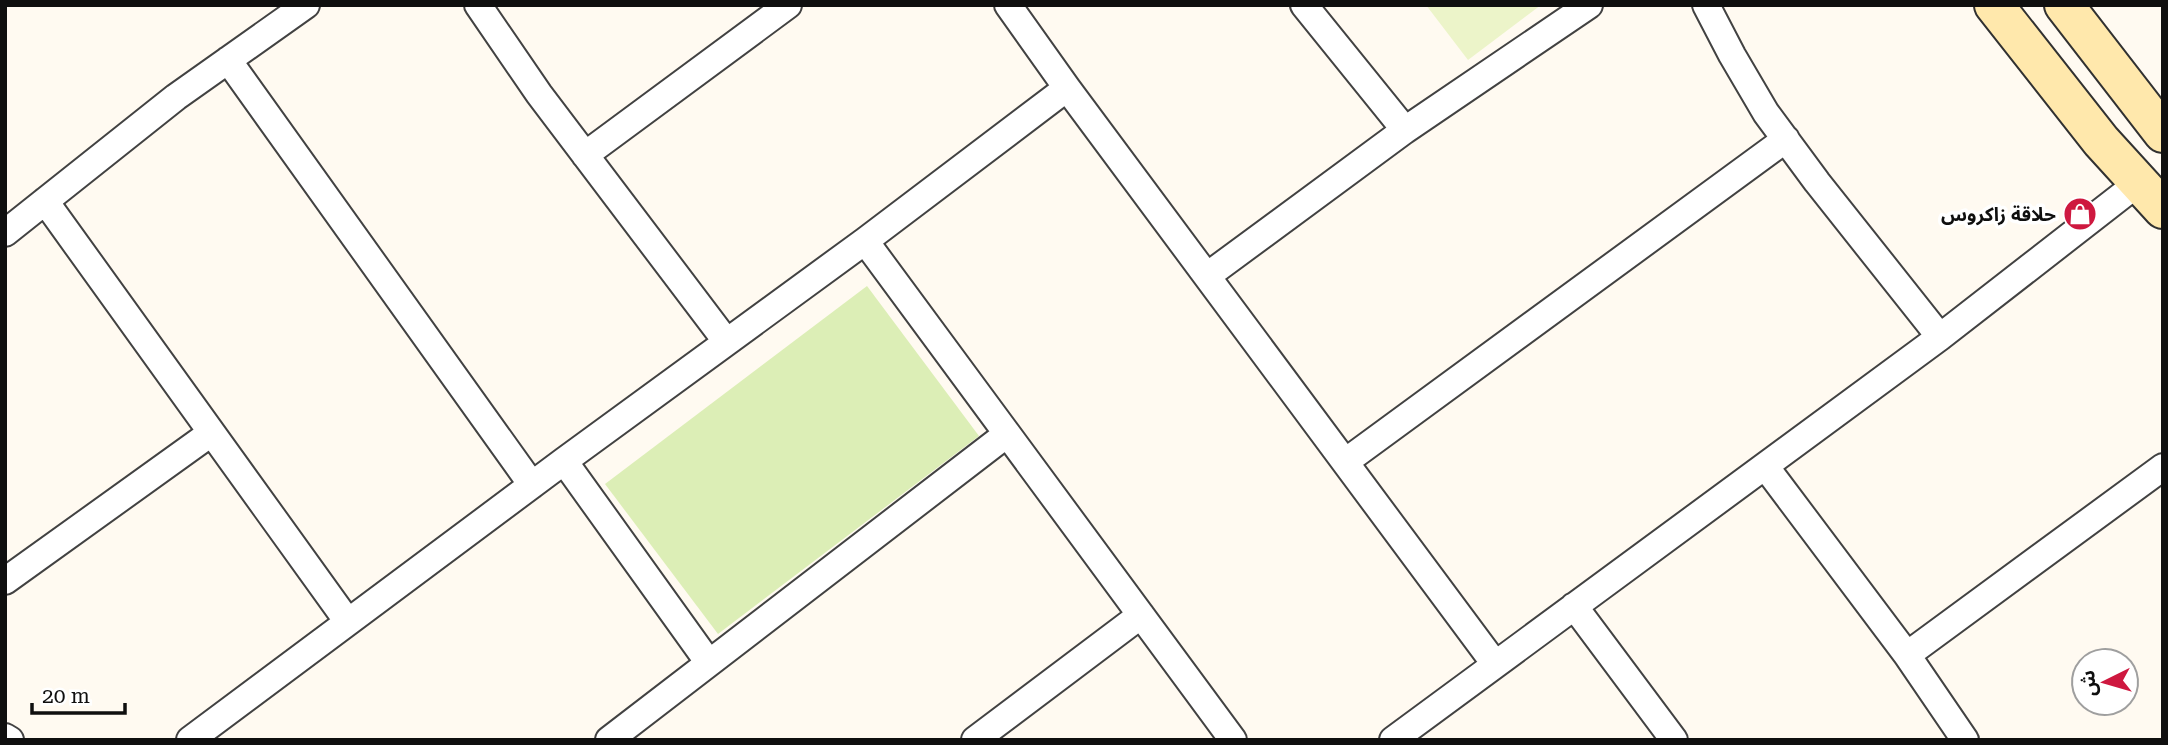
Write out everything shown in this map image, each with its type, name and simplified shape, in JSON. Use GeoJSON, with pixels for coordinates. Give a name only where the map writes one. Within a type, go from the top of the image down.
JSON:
{"type":"FeatureCollection","features":[{"type":"Feature","properties":{"kind":"main road"},"geometry":{"type":"LineString","coordinates":[[1994,5],[2049,76],[2150,196]]}},
{"type":"Feature","properties":{"kind":"main road"},"geometry":{"type":"LineString","coordinates":[[2064,5],[2112,70],[2163,132]]}},
{"type":"Feature","properties":{"kind":"street"},"geometry":{"type":"LineString","coordinates":[[5,233],[176,97],[306,5]]}},
{"type":"Feature","properties":{"kind":"street"},"geometry":{"type":"LineString","coordinates":[[478,5],[539,94],[726,341]]}},
{"type":"Feature","properties":{"kind":"street"},"geometry":{"type":"LineString","coordinates":[[585,155],[788,5]]}},
{"type":"Feature","properties":{"kind":"street"},"geometry":{"type":"LineString","coordinates":[[1008,5],[1495,664]]}},
{"type":"Feature","properties":{"kind":"street"},"geometry":{"type":"LineString","coordinates":[[1304,5],[1405,130]]}},
{"type":"Feature","properties":{"kind":"street"},"geometry":{"type":"LineString","coordinates":[[1207,276],[1405,130],[1589,5]]}},
{"type":"Feature","properties":{"kind":"street"},"geometry":{"type":"LineString","coordinates":[[1706,5],[1766,113],[1940,337]]}},
{"type":"Feature","properties":{"kind":"street"},"geometry":{"type":"LineString","coordinates":[[229,60],[533,485]]}},
{"type":"Feature","properties":{"kind":"street"},"geometry":{"type":"LineString","coordinates":[[190,740],[564,460],[865,241],[1067,88]]}},
{"type":"Feature","properties":{"kind":"street"},"geometry":{"type":"LineString","coordinates":[[1345,462],[1786,139]]}},
{"type":"Feature","properties":{"kind":"street"},"geometry":{"type":"LineString","coordinates":[[1393,740],[1940,337],[2150,196]]}},
{"type":"Feature","properties":{"kind":"street"},"geometry":{"type":"LineString","coordinates":[[46,201],[348,622]]}},
{"type":"Feature","properties":{"kind":"street"},"geometry":{"type":"LineString","coordinates":[[865,241],[1233,740]]}},
{"type":"Feature","properties":{"kind":"street"},"geometry":{"type":"LineString","coordinates":[[5,581],[211,433]]}},
{"type":"Feature","properties":{"kind":"street"},"geometry":{"type":"LineString","coordinates":[[609,740],[1007,434]]}},
{"type":"Feature","properties":{"kind":"street"},"geometry":{"type":"LineString","coordinates":[[564,460],[709,663]]}},
{"type":"Feature","properties":{"kind":"street"},"geometry":{"type":"LineString","coordinates":[[1765,466],[1907,655],[1965,740]]}},
{"type":"Feature","properties":{"kind":"street"},"geometry":{"type":"LineString","coordinates":[[1907,655],[2163,467]]}},
{"type":"Feature","properties":{"kind":"street"},"geometry":{"type":"LineString","coordinates":[[1574,606],[1674,740]]}},
{"type":"Feature","properties":{"kind":"street"},"geometry":{"type":"LineString","coordinates":[[975,740],[1141,615]]}},
{"type":"Feature","properties":{"kind":"street"},"geometry":{"type":"LineString","coordinates":[[5,737],[10,740]]}},
{"type":"Feature","properties":{"kind":"green space"},"geometry":{"type":"Polygon","coordinates":[[[1426,5],[1541,5],[1468,60],[1426,5]]]}},
{"type":"Feature","properties":{"kind":"green space"},"geometry":{"type":"Polygon","coordinates":[[[867,286],[979,436],[718,634],[605,484],[867,286]]]}},
{"type":"Feature","properties":{"kind":"place","name":"حلاقة زاکروس"},"geometry":{"type":"Point","coordinates":[2080,214]}}]}
